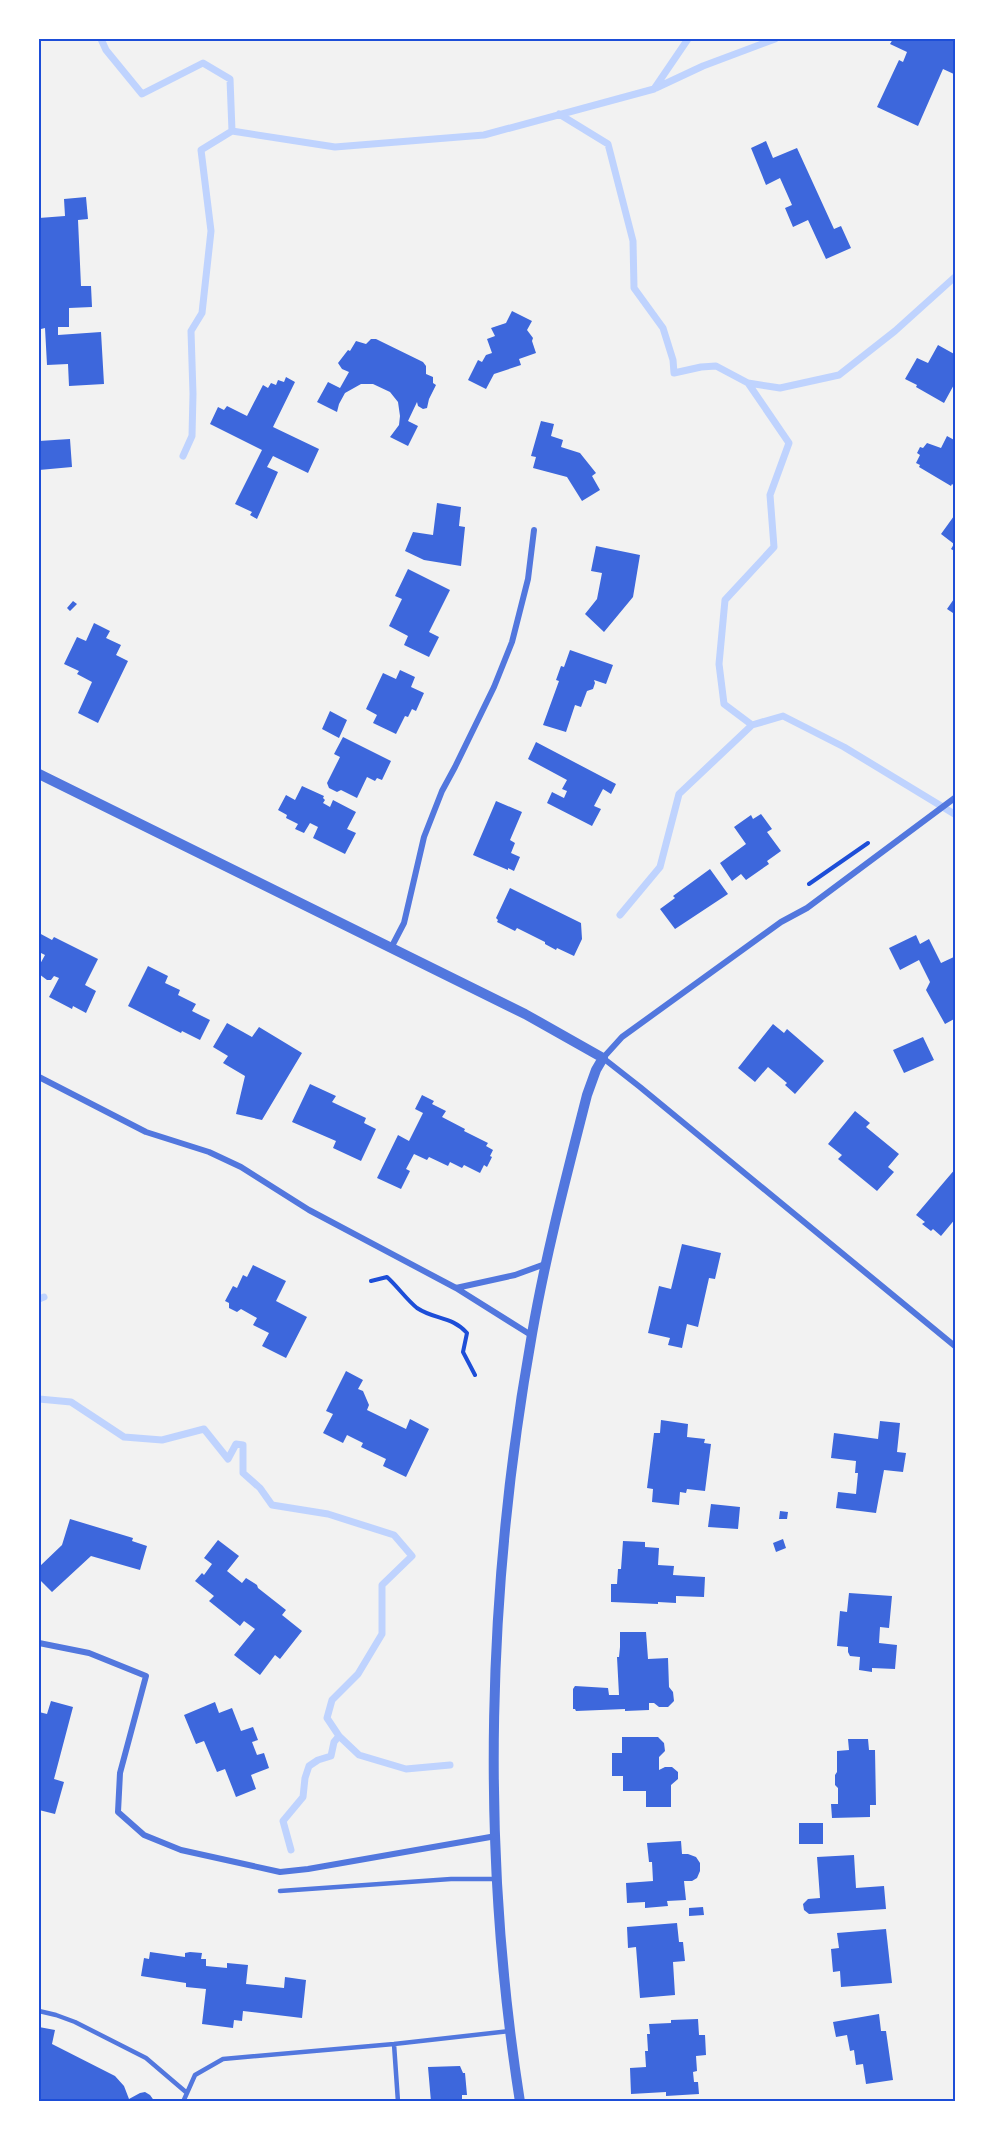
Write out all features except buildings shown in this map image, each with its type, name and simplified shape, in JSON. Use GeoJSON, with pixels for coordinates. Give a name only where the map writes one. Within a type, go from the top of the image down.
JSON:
{"type":"FeatureCollection","features":[{"type":"Feature","properties":{"kind":"street"},"geometry":{"type":"LineString","coordinates":[[391,948],[404,923],[424,837],[442,790],[494,687],[512,642],[528,579],[534,530]]}},
{"type":"Feature","properties":{"kind":"street"},"geometry":{"type":"LineString","coordinates":[[39,774],[525,1014],[603,1059],[650,1094],[956,1347]]}},
{"type":"Feature","properties":{"kind":"street"},"geometry":{"type":"LineString","coordinates":[[520,2102],[503,1966],[494,1810],[496,1643],[507,1502],[531,1335],[545,1264],[587,1095],[596,1070],[622,1037],[781,922],[807,908],[956,797]]}},
{"type":"Feature","properties":{"kind":"street"},"geometry":{"type":"LineString","coordinates":[[39,1077],[146,1132],[209,1152],[242,1167],[309,1210],[456,1288],[531,1335]]}},
{"type":"Feature","properties":{"kind":"street"},"geometry":{"type":"LineString","coordinates":[[456,1288],[515,1275],[545,1264]]}},
{"type":"Feature","properties":{"kind":"street"},"geometry":{"type":"LineString","coordinates":[[39,1643],[89,1653],[146,1676],[120,1773],[118,1812],[144,1835],[181,1850],[280,1872],[496,1836]]}},
{"type":"Feature","properties":{"kind":"lane"},"geometry":{"type":"LineString","coordinates":[[280,1891],[451,1879],[498,1879]]}},
{"type":"Feature","properties":{"kind":"lane"},"geometry":{"type":"LineString","coordinates":[[39,2011],[75,2022],[146,2058],[187,2093]]}},
{"type":"Feature","properties":{"kind":"lane"},"geometry":{"type":"LineString","coordinates":[[183,2102],[195,2075],[223,2059],[510,2031]]}},
{"type":"Feature","properties":{"kind":"lane"},"geometry":{"type":"LineString","coordinates":[[394,2044],[398,2102]]}},
{"type":"Feature","properties":{"kind":"path"},"geometry":{"type":"LineString","coordinates":[[371,1281],[387,1277],[418,1308],[432,1316],[448,1319],[460,1325],[467,1333],[463,1352],[475,1375]]}},
{"type":"Feature","properties":{"kind":"waterway"},"geometry":{"type":"LineString","coordinates":[[101,39],[106,50],[142,94],[203,63],[230,79],[232,131],[335,147],[484,135],[654,89],[688,39]]}},
{"type":"Feature","properties":{"kind":"waterway"},"geometry":{"type":"LineString","coordinates":[[656,88],[703,66],[775,39]]}},
{"type":"Feature","properties":{"kind":"waterway"},"geometry":{"type":"LineString","coordinates":[[559,114],[608,144],[633,241],[634,288],[663,328],[673,360],[674,373],[716,366],[748,383],[780,388],[839,375],[895,331],[956,276]]}},
{"type":"Feature","properties":{"kind":"waterway"},"geometry":{"type":"LineString","coordinates":[[183,456],[192,436],[191,331],[202,313],[211,231],[201,150],[232,131]]}},
{"type":"Feature","properties":{"kind":"waterway"},"geometry":{"type":"LineString","coordinates":[[748,383],[789,443],[770,495],[774,547],[725,600],[719,664],[724,704],[752,725],[783,716],[844,747],[956,815]]}},
{"type":"Feature","properties":{"kind":"waterway"},"geometry":{"type":"LineString","coordinates":[[620,915],[660,867],[679,794],[752,725]]}},
{"type":"Feature","properties":{"kind":"waterway"},"geometry":{"type":"LineString","coordinates":[[39,1299],[44,1297]]}},
{"type":"Feature","properties":{"kind":"waterway"},"geometry":{"type":"LineString","coordinates":[[39,1399],[71,1402],[124,1437],[162,1440],[204,1429],[228,1459],[236,1444],[243,1445],[243,1473],[260,1488],[272,1505],[328,1514],[394,1535],[412,1556],[382,1585],[382,1634],[358,1674],[332,1700],[327,1718],[339,1736],[359,1755],[406,1769],[450,1765]]}},
{"type":"Feature","properties":{"kind":"waterway"},"geometry":{"type":"LineString","coordinates":[[291,1850],[283,1821],[303,1797],[309,1766],[331,1756],[334,1742],[339,1736]]}}]}
